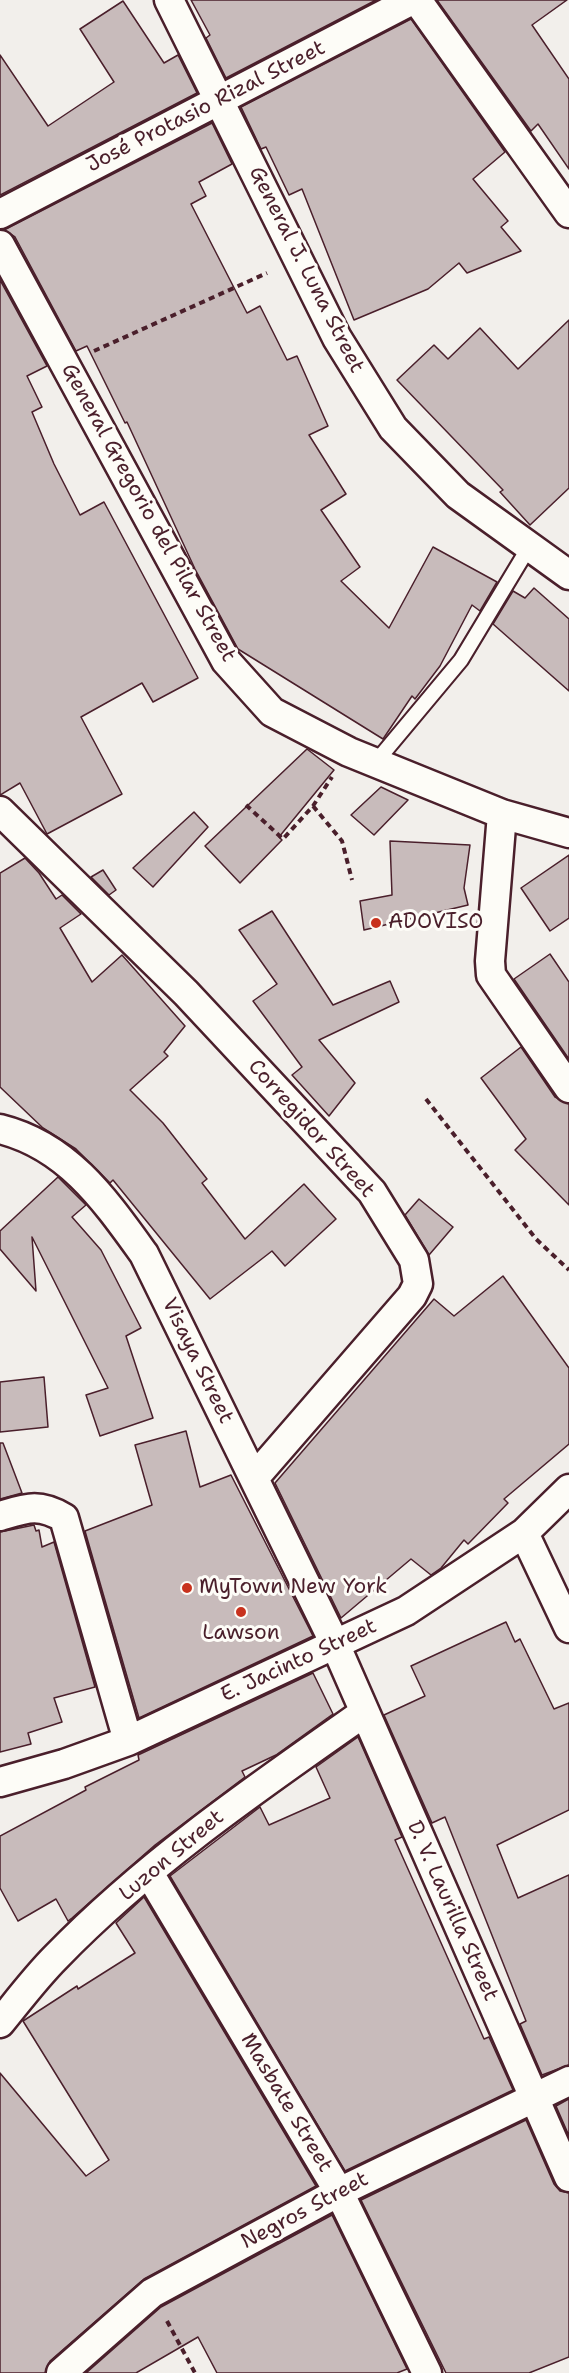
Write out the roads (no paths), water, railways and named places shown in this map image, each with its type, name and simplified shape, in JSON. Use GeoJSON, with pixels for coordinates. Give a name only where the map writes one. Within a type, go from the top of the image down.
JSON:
{"type":"FeatureCollection","features":[{"type":"Feature","properties":{"kind":"street","name":"General J. Luna Street"},"geometry":{"type":"LineString","coordinates":[[169,0],[337,338],[393,428],[458,495],[569,575]]}},
{"type":"Feature","properties":{"kind":"street","name":"José Protasio Rizal Street"},"geometry":{"type":"LineString","coordinates":[[0,214],[412,0]]}},
{"type":"Feature","properties":{"kind":"street"},"geometry":{"type":"LineString","coordinates":[[417,0],[569,213]]}},
{"type":"Feature","properties":{"kind":"street","name":"General Gregorio del Pilar Street"},"geometry":{"type":"LineString","coordinates":[[0,245],[226,661],[272,712],[362,757],[502,814],[569,833]]}},
{"type":"Feature","properties":{"kind":"street","name":"Corregidor Street"},"geometry":{"type":"LineString","coordinates":[[0,812],[186,993],[372,1192],[414,1260],[418,1284],[412,1296],[255,1477]]}},
{"type":"Feature","properties":{"kind":"street"},"geometry":{"type":"LineString","coordinates":[[502,814],[497,904],[490,961],[491,975],[569,1088]]}},
{"type":"Feature","properties":{"kind":"street","name":"Visaya Street"},"geometry":{"type":"LineString","coordinates":[[0,1129],[44,1147],[73,1166],[113,1212],[144,1254],[335,1644]]}},
{"type":"Feature","properties":{"kind":"street","name":"E. Jacinto Street"},"geometry":{"type":"LineString","coordinates":[[0,1782],[64,1764],[128,1742],[406,1611],[524,1533],[569,1489]]}},
{"type":"Feature","properties":{"kind":"street"},"geometry":{"type":"LineString","coordinates":[[0,1516],[29,1508],[48,1508],[64,1518],[128,1742]]}},
{"type":"Feature","properties":{"kind":"street"},"geometry":{"type":"LineString","coordinates":[[524,1533],[569,1628]]}},
{"type":"Feature","properties":{"kind":"street","name":"D. V. Laurilla Street"},"geometry":{"type":"LineString","coordinates":[[335,1644],[569,2177]]}},
{"type":"Feature","properties":{"kind":"street","name":"Luzon Street"},"geometry":{"type":"LineString","coordinates":[[0,2023],[55,1957],[149,1872],[247,1794],[365,1712]]}},
{"type":"Feature","properties":{"kind":"street","name":"Masbate Street"},"geometry":{"type":"LineString","coordinates":[[149,1872],[339,2192],[427,2373]]}},
{"type":"Feature","properties":{"kind":"street","name":"Negros Street"},"geometry":{"type":"LineString","coordinates":[[61,2373],[152,2292],[339,2192],[569,2080]]}},
{"type":"Feature","properties":{"kind":"lane"},"geometry":{"type":"LineString","coordinates":[[362,757],[461,660],[529,548]]}},
{"type":"Feature","properties":{"kind":"place","name":"ADOVISO"},"geometry":{"type":"Point","coordinates":[376,923]}},
{"type":"Feature","properties":{"kind":"place","name":"MyTown New York"},"geometry":{"type":"Point","coordinates":[187,1588]}},
{"type":"Feature","properties":{"kind":"place","name":"Lawson"},"geometry":{"type":"Point","coordinates":[241,1612]}}]}
